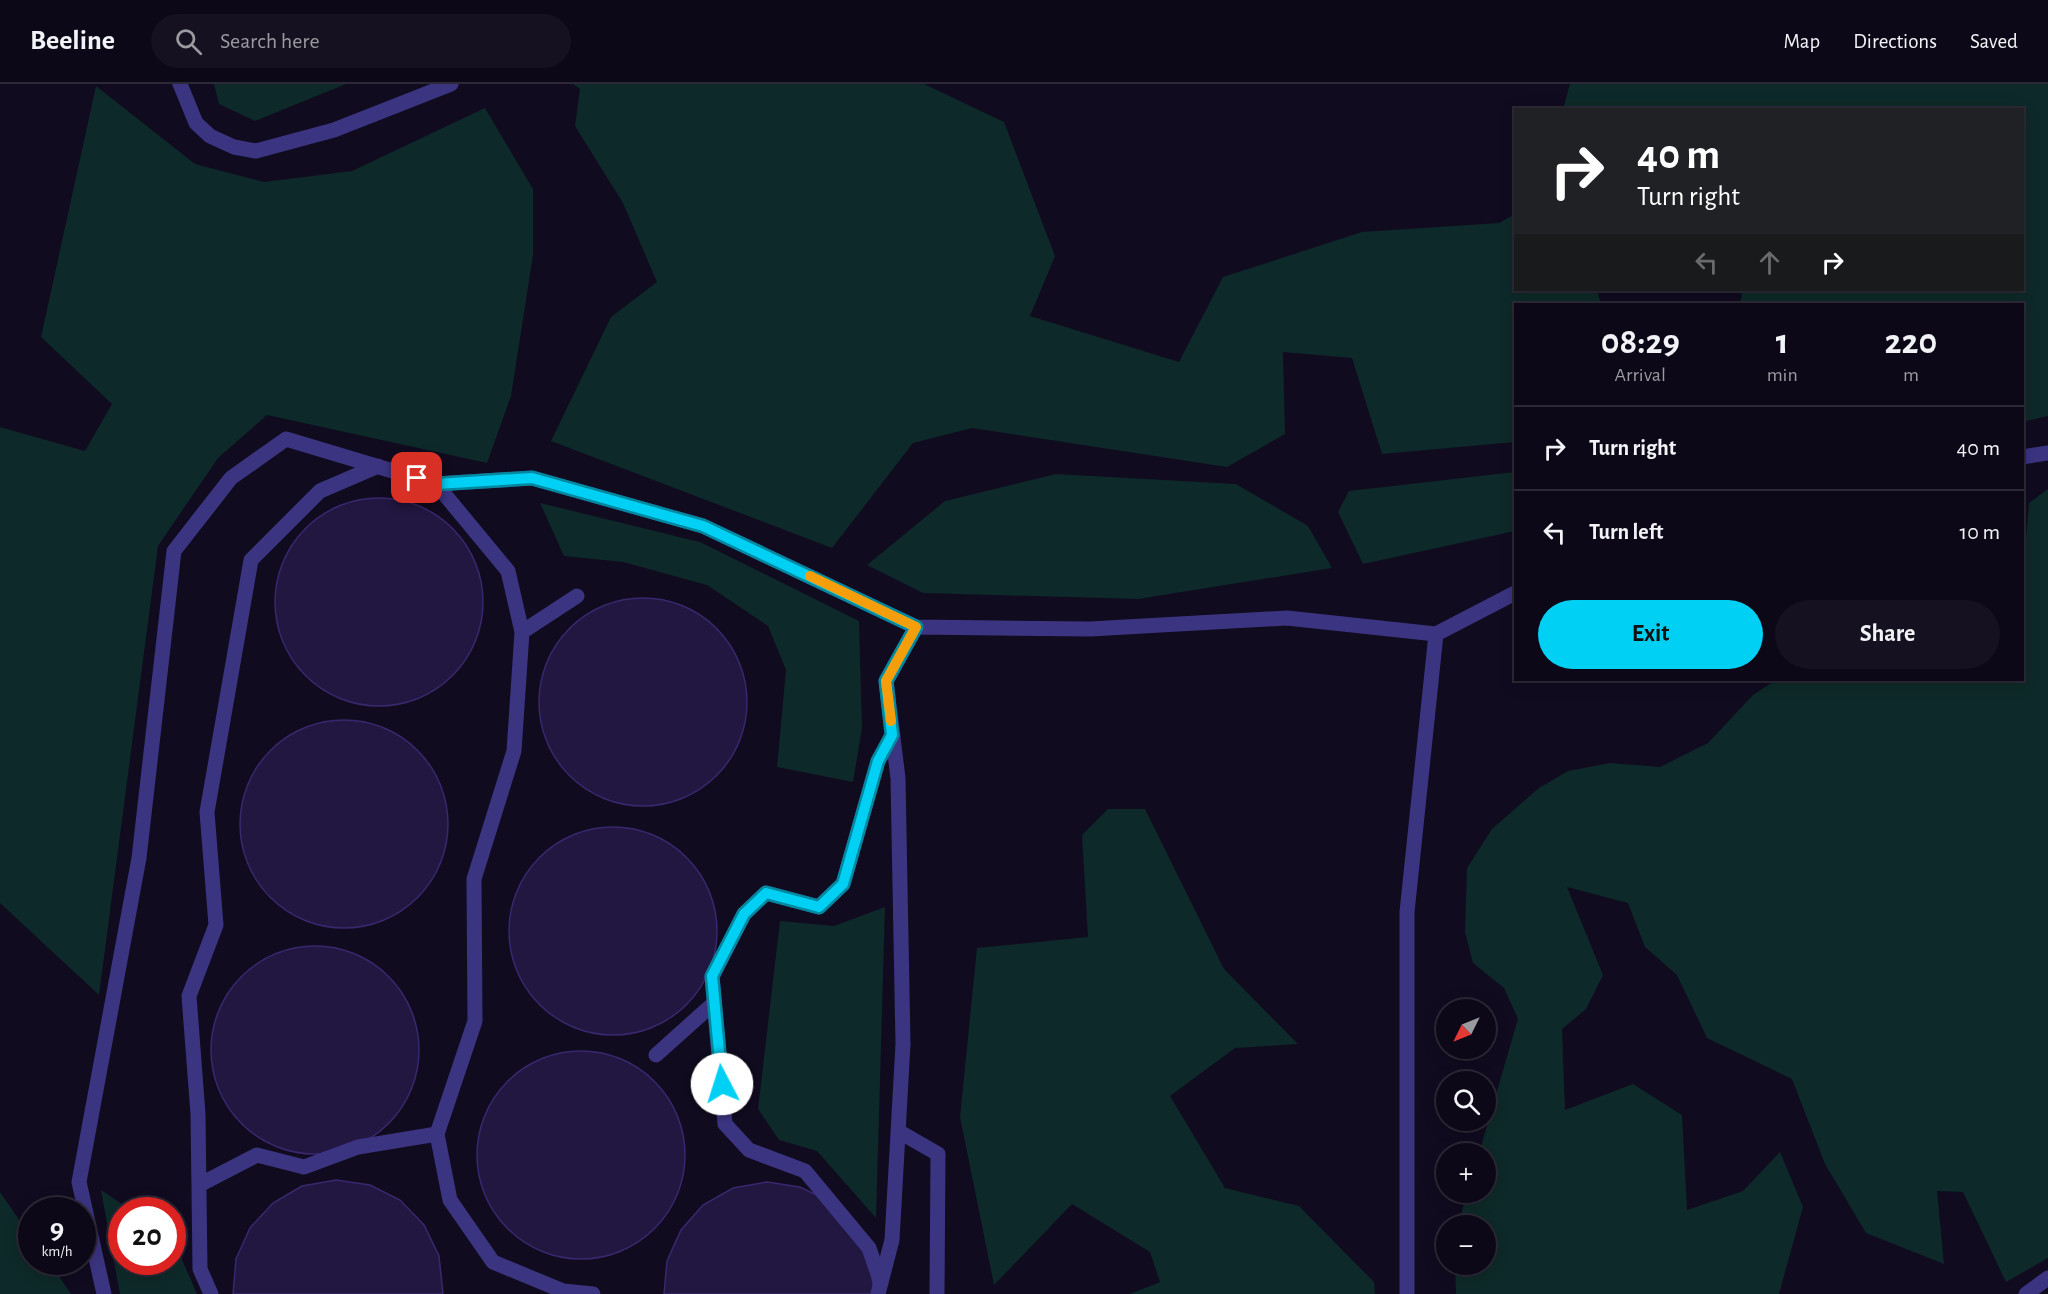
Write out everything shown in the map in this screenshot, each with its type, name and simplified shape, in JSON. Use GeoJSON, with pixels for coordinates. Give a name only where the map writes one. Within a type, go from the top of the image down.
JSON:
{"type":"FeatureCollection","features":[{"type":"Feature","properties":{"kind":"lane"},"geometry":{"type":"LineString","coordinates":[[180,84],[196,123],[210,136],[234,147],[256,151],[334,130],[451,84]]}},
{"type":"Feature","properties":{"kind":"lane"},"geometry":{"type":"LineString","coordinates":[[104,1294],[79,1182],[139,858],[174,551],[231,478],[286,439],[436,484],[532,478],[703,526],[916,627],[1090,629],[1287,618],[1436,634],[1514,594]]}},
{"type":"Feature","properties":{"kind":"lane"},"geometry":{"type":"LineString","coordinates":[[2024,458],[2048,453]]}},
{"type":"Feature","properties":{"kind":"lane"},"geometry":{"type":"LineString","coordinates":[[210,1294],[200,1269],[198,1114],[189,996],[216,925],[207,812],[251,560],[320,491],[378,466]]}},
{"type":"Feature","properties":{"kind":"lane"},"geometry":{"type":"LineString","coordinates":[[436,484],[508,571],[522,632],[514,751],[474,879],[475,1021],[437,1134],[450,1200],[493,1262],[563,1291],[593,1294]]}},
{"type":"Feature","properties":{"kind":"lane"},"geometry":{"type":"LineString","coordinates":[[522,632],[577,596]]}},
{"type":"Feature","properties":{"kind":"lane"},"geometry":{"type":"LineString","coordinates":[[879,1288],[892,1240],[903,1044],[898,778],[886,681],[916,627]]}},
{"type":"Feature","properties":{"kind":"lane"},"geometry":{"type":"LineString","coordinates":[[1407,1294],[1407,912],[1436,634]]}},
{"type":"Feature","properties":{"kind":"lane"},"geometry":{"type":"LineString","coordinates":[[879,1288],[869,1248],[805,1171],[749,1150],[725,1124],[712,976],[744,914],[766,893],[819,907],[843,884],[878,761],[892,735]]}},
{"type":"Feature","properties":{"kind":"lane"},"geometry":{"type":"LineString","coordinates":[[656,1055],[714,1003]]}},
{"type":"Feature","properties":{"kind":"lane"},"geometry":{"type":"LineString","coordinates":[[898,1131],[938,1154],[937,1294]]}},
{"type":"Feature","properties":{"kind":"lane"},"geometry":{"type":"LineString","coordinates":[[199,1185],[257,1155],[304,1167],[358,1147],[437,1134]]}},
{"type":"Feature","properties":{"kind":"lane"},"geometry":{"type":"LineString","coordinates":[[2026,1294],[2048,1278]]}},
{"type":"Feature","properties":{"kind":"green space"},"geometry":{"type":"Polygon","coordinates":[[[214,84],[346,84],[255,121],[219,104],[214,84]]]}},
{"type":"Feature","properties":{"kind":"green space"},"geometry":{"type":"Polygon","coordinates":[[[573,84],[924,84],[1004,122],[1055,256],[1030,316],[1179,362],[1223,277],[1362,232],[1499,223],[1514,215],[1514,291],[1597,291],[1601,303],[1514,303],[1514,442],[1382,454],[1352,358],[1283,352],[1285,434],[1227,467],[972,428],[913,443],[832,548],[551,441],[611,317],[657,282],[623,203],[575,126],[580,89],[573,84]]]}},
{"type":"Feature","properties":{"kind":"green space"},"geometry":{"type":"Polygon","coordinates":[[[1570,84],[2048,84],[2048,416],[2024,422],[2024,303],[1740,303],[1742,294],[1739,291],[2024,291],[2024,108],[1563,108],[1570,84]]]}},
{"type":"Feature","properties":{"kind":"green space"},"geometry":{"type":"Polygon","coordinates":[[[96,86],[195,164],[264,182],[352,171],[485,108],[533,189],[533,255],[511,396],[487,463],[267,415],[218,458],[158,546],[99,995],[0,903],[0,427],[85,451],[112,404],[41,337],[96,86]]]}},
{"type":"Feature","properties":{"kind":"green space"},"geometry":{"type":"Polygon","coordinates":[[[1514,472],[1514,531],[1363,564],[1338,512],[1349,491],[1514,472]]]}},
{"type":"Feature","properties":{"kind":"green space"},"geometry":{"type":"Polygon","coordinates":[[[1056,474],[1236,484],[1308,526],[1332,568],[1138,599],[923,593],[867,565],[945,501],[1056,474]]]}},
{"type":"Feature","properties":{"kind":"green space"},"geometry":{"type":"Polygon","coordinates":[[[2048,489],[2048,1258],[2006,1282],[1963,1192],[1937,1191],[1944,1264],[1866,1233],[1825,1164],[1792,1079],[1707,1038],[1677,975],[1645,947],[1628,903],[1567,887],[1603,975],[1586,1009],[1562,1029],[1565,1110],[1633,1084],[1682,1115],[1687,1210],[1743,1191],[1780,1152],[1803,1207],[1779,1294],[1456,1294],[1455,1275],[1496,1275],[1496,1215],[1461,1215],[1464,1203],[1496,1203],[1496,1143],[1482,1143],[1485,1131],[1496,1131],[1496,1095],[1518,1019],[1504,988],[1473,963],[1465,932],[1467,868],[1492,829],[1539,788],[1568,771],[1610,763],[1660,767],[1708,743],[1753,695],[1774,681],[2024,681],[2024,541],[2029,503],[2048,489]]]}},
{"type":"Feature","properties":{"kind":"green space"},"geometry":{"type":"Polygon","coordinates":[[[540,503],[700,542],[859,621],[862,728],[853,782],[777,767],[786,670],[768,626],[707,585],[623,562],[564,556],[540,503]]]}},
{"type":"Feature","properties":{"kind":"green space"},"geometry":{"type":"Polygon","coordinates":[[[1108,809],[1145,809],[1224,969],[1298,1044],[1235,1048],[1170,1096],[1225,1188],[1299,1206],[1374,1282],[1375,1294],[1130,1294],[1160,1282],[1150,1252],[1072,1204],[994,1285],[960,1117],[977,948],[1088,937],[1082,835],[1108,809]]]}},
{"type":"Feature","properties":{"kind":"green space"},"geometry":{"type":"Polygon","coordinates":[[[885,907],[876,1218],[817,1151],[779,1140],[758,1109],[780,921],[834,926],[885,907]]]}},
{"type":"Feature","properties":{"kind":"green space"},"geometry":{"type":"Polygon","coordinates":[[[101,1190],[112,1197],[108,1197],[108,1228],[101,1190]]]}},
{"type":"Feature","properties":{"kind":"green space"},"geometry":{"type":"Polygon","coordinates":[[[0,1192],[18,1218],[18,1275],[58,1275],[71,1294],[0,1294],[0,1192]]]}},
{"type":"Feature","properties":{"kind":"green space"},"geometry":{"type":"Polygon","coordinates":[[[186,1269],[197,1294],[120,1294],[117,1275],[186,1275],[186,1269]]]}},
{"type":"Feature","properties":{"kind":"building"},"geometry":{"type":"Polygon","coordinates":[[[369,498],[389,498],[409,502],[428,510],[453,528],[466,544],[475,562],[483,592],[479,632],[475,642],[466,660],[453,676],[437,689],[409,702],[389,706],[369,706],[349,702],[330,694],[313,683],[298,668],[279,632],[275,612],[275,592],[279,572],[287,553],[298,536],[313,521],[349,502],[369,498]]]}},
{"type":"Feature","properties":{"kind":"building"},"geometry":{"type":"Polygon","coordinates":[[[633,598],[653,598],[673,602],[692,610],[717,628],[730,644],[739,662],[747,692],[743,732],[739,742],[730,760],[717,776],[701,789],[673,802],[653,806],[633,806],[613,802],[594,794],[577,783],[562,768],[543,732],[539,712],[539,692],[543,672],[551,653],[562,636],[577,621],[613,602],[633,598]]]}},
{"type":"Feature","properties":{"kind":"building"},"geometry":{"type":"Polygon","coordinates":[[[334,720],[354,720],[374,724],[393,732],[418,750],[431,766],[440,784],[448,814],[444,854],[440,864],[431,882],[418,898],[402,911],[374,924],[354,928],[334,928],[314,924],[295,916],[278,905],[263,890],[244,854],[240,834],[240,814],[244,794],[252,775],[263,758],[278,743],[314,724],[334,720]]]}},
{"type":"Feature","properties":{"kind":"building"},"geometry":{"type":"Polygon","coordinates":[[[603,827],[623,827],[643,831],[662,839],[687,857],[700,873],[709,891],[717,921],[713,961],[709,971],[700,989],[687,1005],[671,1018],[643,1031],[623,1035],[603,1035],[583,1031],[564,1023],[547,1012],[532,997],[513,961],[509,941],[509,921],[513,901],[521,882],[532,865],[547,850],[583,831],[603,827]]]}},
{"type":"Feature","properties":{"kind":"building"},"geometry":{"type":"Polygon","coordinates":[[[305,946],[325,946],[345,950],[364,958],[389,976],[402,992],[411,1010],[419,1040],[415,1080],[411,1090],[402,1108],[389,1124],[373,1137],[345,1150],[325,1154],[305,1154],[285,1150],[266,1142],[249,1131],[234,1116],[215,1080],[211,1060],[211,1040],[215,1020],[223,1001],[234,984],[249,969],[285,950],[305,946]]]}},
{"type":"Feature","properties":{"kind":"building"},"geometry":{"type":"Polygon","coordinates":[[[571,1051],[591,1051],[611,1055],[630,1063],[655,1081],[668,1097],[677,1115],[685,1145],[681,1185],[677,1195],[668,1213],[655,1229],[639,1242],[611,1255],[591,1259],[571,1259],[551,1255],[532,1247],[515,1236],[500,1221],[481,1185],[477,1165],[477,1145],[481,1125],[489,1106],[500,1089],[515,1074],[551,1055],[571,1051]]]}},
{"type":"Feature","properties":{"kind":"building"},"geometry":{"type":"Polygon","coordinates":[[[336,1180],[370,1185],[400,1200],[424,1225],[439,1256],[443,1294],[233,1294],[236,1259],[250,1228],[273,1203],[302,1186],[336,1180]]]}},
{"type":"Feature","properties":{"kind":"building"},"geometry":{"type":"Polygon","coordinates":[[[767,1182],[800,1187],[831,1202],[870,1258],[874,1294],[664,1294],[667,1261],[681,1230],[703,1205],[733,1188],[767,1182]]]}},
{"type":"Feature","properties":{"kind":"slow traffic"},"geometry":{"type":"LineString","coordinates":[[810,576],[916,627],[886,681],[891,721]]}},
{"type":"Feature","properties":{"kind":"route"},"geometry":{"type":"LineString","coordinates":[[417,478],[436,484],[532,478],[703,526],[916,627],[886,681],[892,735],[878,761],[843,884],[819,907],[766,893],[744,914],[712,976],[722,1084]]}}]}
